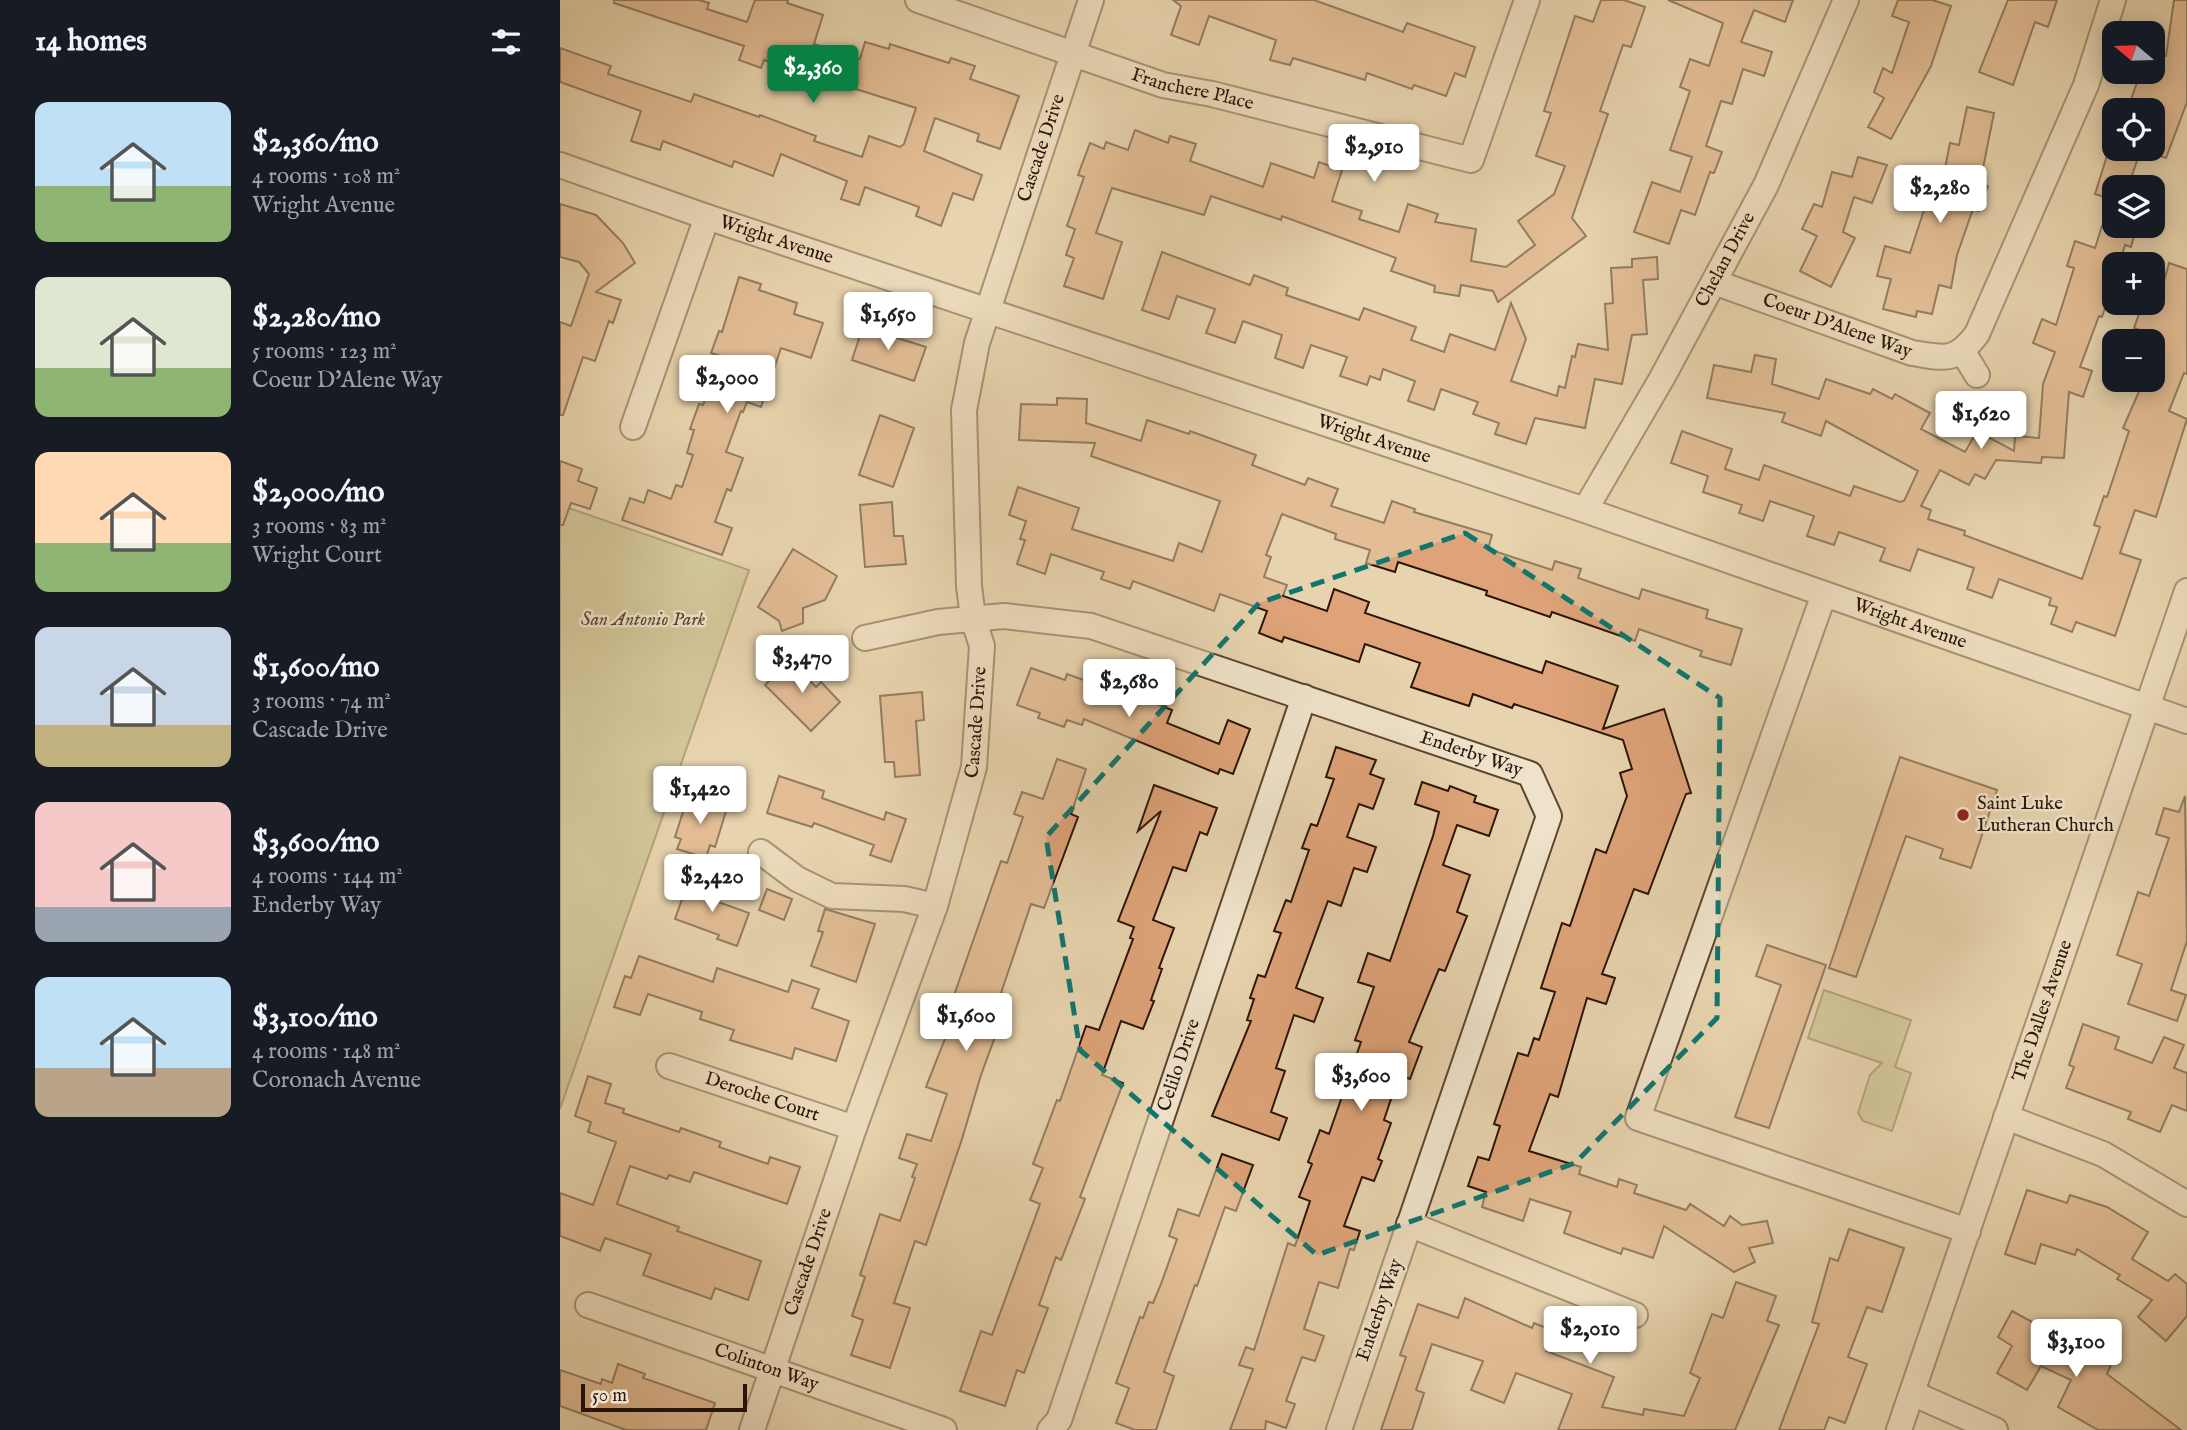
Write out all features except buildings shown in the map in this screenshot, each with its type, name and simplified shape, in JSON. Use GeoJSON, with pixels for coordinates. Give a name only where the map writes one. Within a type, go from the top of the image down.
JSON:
{"type":"FeatureCollection","features":[{"type":"Feature","properties":{"kind":"street","name":"Franchere Place"},"geometry":{"type":"LineString","coordinates":[[918,0],[1163,85],[1212,94],[1471,160],[1527,0]]}},
{"type":"Feature","properties":{"kind":"street","name":"Cascade Drive"},"geometry":{"type":"LineString","coordinates":[[752,1430],[854,1128],[935,906],[974,766],[982,646],[973,618],[964,479],[964,410],[976,344],[1091,0]]}},
{"type":"Feature","properties":{"kind":"street","name":"Chelan Drive"},"geometry":{"type":"LineString","coordinates":[[1585,510],[1766,185],[1846,0]]}},
{"type":"Feature","properties":{"kind":"street"},"geometry":{"type":"LineString","coordinates":[[1977,375],[1963,352],[1977,334],[2086,85],[2113,0]]}},
{"type":"Feature","properties":{"kind":"street","name":"Wright Avenue"},"geometry":{"type":"LineString","coordinates":[[560,165],[707,217],[1585,510],[2187,721]]}},
{"type":"Feature","properties":{"kind":"street"},"geometry":{"type":"LineString","coordinates":[[634,427],[707,217]]}},
{"type":"Feature","properties":{"kind":"street","name":"Coeur D'Alene Way"},"geometry":{"type":"LineString","coordinates":[[1714,282],[1912,353],[1946,358],[1963,352]]}},
{"type":"Feature","properties":{"kind":"street","name":"The Dalles Avenue"},"geometry":{"type":"LineString","coordinates":[[1899,1430],[2187,591]]}},
{"type":"Feature","properties":{"kind":"street"},"geometry":{"type":"LineString","coordinates":[[1824,594],[1638,1118],[1968,1231]]}},
{"type":"Feature","properties":{"kind":"street","name":"Enderby Way"},"geometry":{"type":"LineString","coordinates":[[865,638],[938,622],[1004,616],[1091,626],[1530,774],[1549,816],[1339,1430]]}},
{"type":"Feature","properties":{"kind":"street","name":"Celilo Drive"},"geometry":{"type":"LineString","coordinates":[[1050,1430],[1059,1420],[1304,697]]}},
{"type":"Feature","properties":{"kind":"street"},"geometry":{"type":"LineString","coordinates":[[761,852],[797,879],[832,896],[904,899],[935,906]]}},
{"type":"Feature","properties":{"kind":"street","name":"Deroche Court"},"geometry":{"type":"LineString","coordinates":[[669,1066],[854,1128]]}},
{"type":"Feature","properties":{"kind":"street"},"geometry":{"type":"LineString","coordinates":[[2006,1117],[2104,1154],[2187,1204]]}},
{"type":"Feature","properties":{"kind":"street"},"geometry":{"type":"LineString","coordinates":[[1409,1224],[1635,1315]]}},
{"type":"Feature","properties":{"kind":"street","name":"Colinton Way"},"geometry":{"type":"LineString","coordinates":[[588,1306],[944,1430]]}},
{"type":"Feature","properties":{"kind":"street"},"geometry":{"type":"LineString","coordinates":[[1912,1393],[1995,1430]]}},
{"type":"Feature","properties":{"kind":"highlighted area"},"geometry":{"type":"Polygon","coordinates":[[[1465,533],[1720,698],[1717,1018],[1575,1163],[1317,1255],[1080,1050],[1046,837],[1259,603],[1465,533]]]}},
{"type":"Feature","properties":{"kind":"green space","name":"San Antonio Park"},"geometry":{"type":"Polygon","coordinates":[[[560,505],[749,570],[560,1109],[560,505]]]}},
{"type":"Feature","properties":{"kind":"green space"},"geometry":{"type":"Polygon","coordinates":[[[1824,990],[1911,1020],[1895,1067],[1911,1073],[1892,1131],[1863,1121],[1858,1113],[1870,1075],[1882,1063],[1808,1038],[1824,990]]]}},
{"type":"Feature","properties":{"kind":"place","name":"Saint Luke Lutheran Church"},"geometry":{"type":"Point","coordinates":[1963,815]}}]}
